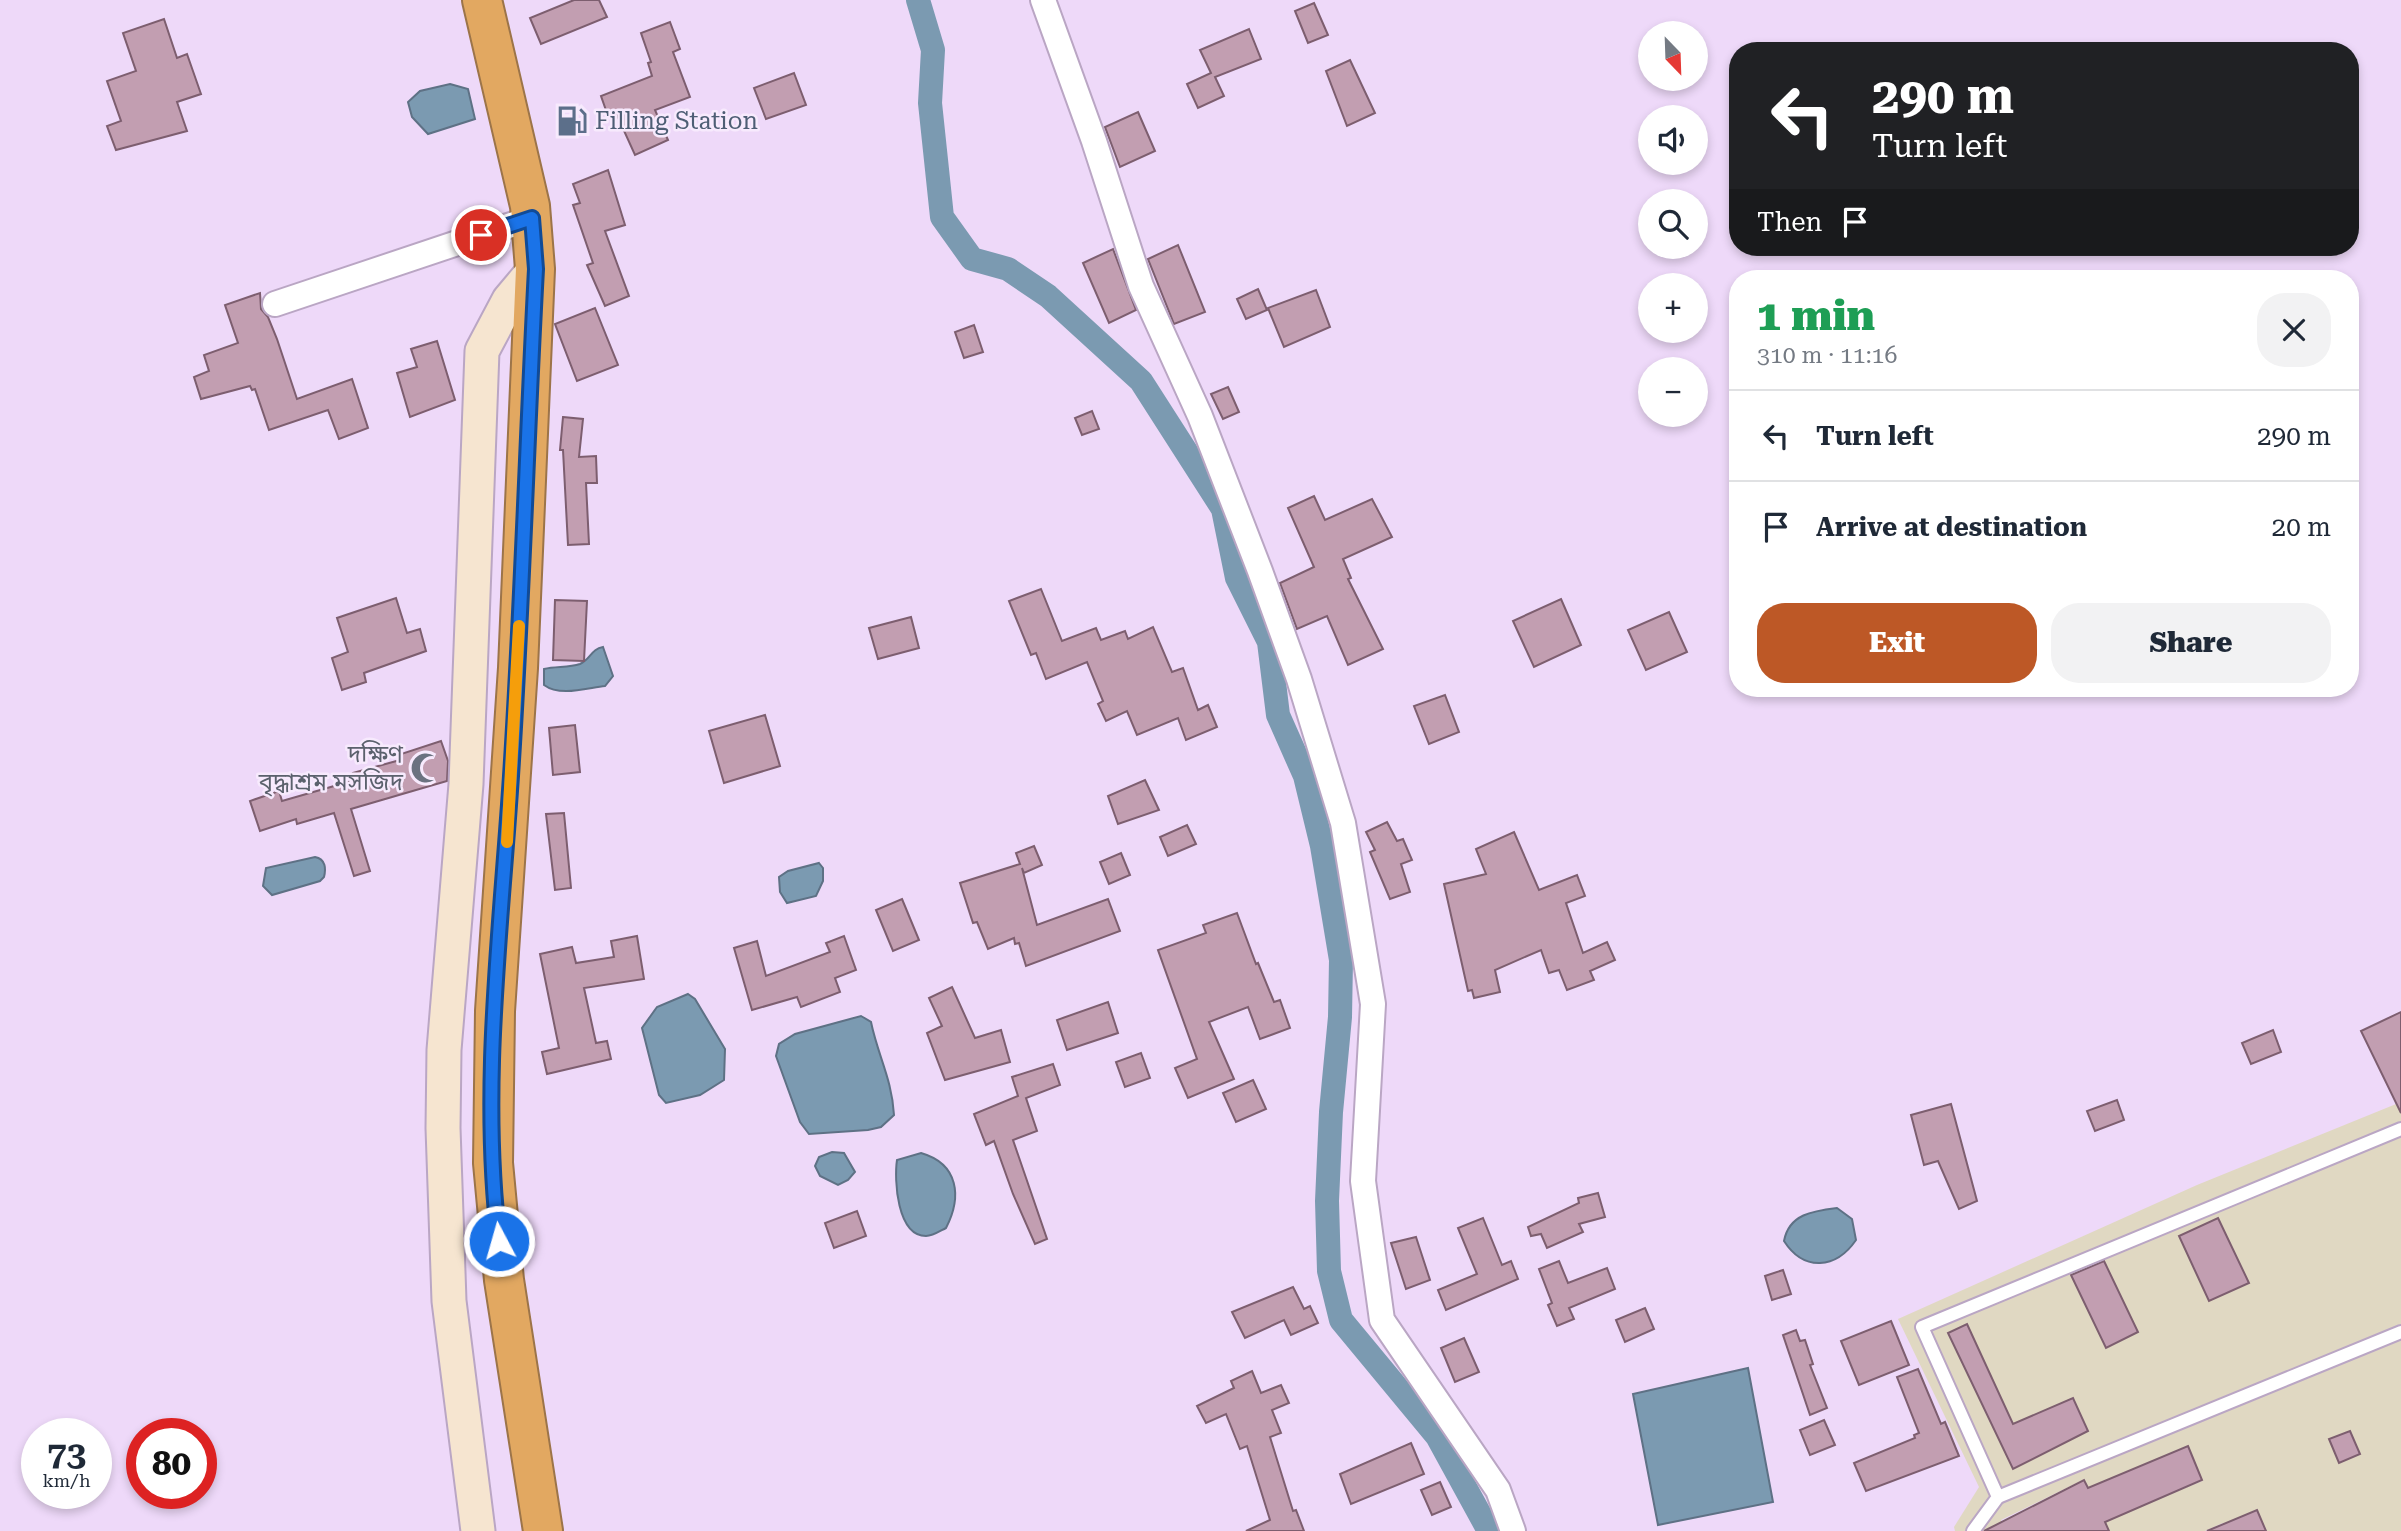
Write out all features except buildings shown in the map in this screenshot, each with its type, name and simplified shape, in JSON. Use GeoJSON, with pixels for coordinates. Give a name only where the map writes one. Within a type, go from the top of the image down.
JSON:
{"type":"FeatureCollection","features":[{"type":"Feature","properties":{"kind":"highway"},"geometry":{"type":"LineString","coordinates":[[482,0],[509,107],[532,218],[536,269],[517,681],[495,1011],[493,1163],[504,1280],[543,1531]]}},
{"type":"Feature","properties":{"kind":"street"},"geometry":{"type":"LineString","coordinates":[[1043,0],[1094,141],[1141,286],[1200,416],[1260,571],[1298,679],[1343,822],[1373,1004],[1363,1181],[1382,1320],[1498,1490],[1513,1531]]}},
{"type":"Feature","properties":{"kind":"street"},"geometry":{"type":"LineString","coordinates":[[275,304],[532,218]]}},
{"type":"Feature","properties":{"kind":"street"},"geometry":{"type":"LineString","coordinates":[[478,1531],[449,1301],[444,1208],[444,1050],[466,784],[482,351],[509,300],[536,269]]}},
{"type":"Feature","properties":{"kind":"lane"},"geometry":{"type":"LineString","coordinates":[[1998,1497],[1922,1327],[2401,1129]]}},
{"type":"Feature","properties":{"kind":"lane"},"geometry":{"type":"LineString","coordinates":[[1972,1531],[1998,1497],[2401,1332]]}},
{"type":"Feature","properties":{"kind":"shaded area"},"geometry":{"type":"Polygon","coordinates":[[[2401,1102],[2401,1531],[2266,1531],[2257,1510],[2226,1523],[2227,1531],[2223,1523],[2205,1531],[2109,1531],[2083,1480],[2001,1520],[2006,1531],[1955,1531],[1954,1527],[1979,1487],[1898,1319],[2197,1185],[2401,1102]],[[2218,1218],[2179,1236],[2209,1301],[2249,1283],[2218,1218]],[[2102,1259],[2071,1275],[2107,1348],[2138,1332],[2102,1259]],[[1967,1325],[1948,1333],[1983,1407],[2001,1398],[1967,1325]],[[2073,1398],[2022,1421],[2037,1455],[2088,1431],[2073,1398]],[[2016,1423],[2013,1468],[2033,1459],[2016,1423]],[[2350,1431],[2340,1463],[2360,1454],[2350,1431]],[[2187,1446],[2105,1481],[2120,1515],[2202,1481],[2187,1446]]]}},
{"type":"Feature","properties":{"kind":"water"},"geometry":{"type":"Polygon","coordinates":[[[450,84],[468,89],[475,119],[428,134],[412,117],[408,102],[420,91],[450,84]]]}},
{"type":"Feature","properties":{"kind":"water"},"geometry":{"type":"Polygon","coordinates":[[[603,647],[613,676],[605,686],[566,691],[550,689],[544,685],[544,669],[580,664],[603,647]]]}},
{"type":"Feature","properties":{"kind":"water"},"geometry":{"type":"Polygon","coordinates":[[[315,857],[324,865],[324,877],[320,881],[272,895],[263,886],[266,868],[315,857]]]}},
{"type":"Feature","properties":{"kind":"water"},"geometry":{"type":"Polygon","coordinates":[[[819,863],[823,868],[823,881],[816,896],[787,903],[780,892],[779,877],[788,871],[819,863]]]}},
{"type":"Feature","properties":{"kind":"water"},"geometry":{"type":"Polygon","coordinates":[[[688,994],[695,999],[725,1049],[724,1080],[700,1095],[666,1103],[659,1095],[642,1028],[657,1007],[688,994]]]}},
{"type":"Feature","properties":{"kind":"water"},"geometry":{"type":"Polygon","coordinates":[[[861,1016],[871,1022],[891,1090],[894,1115],[881,1127],[868,1130],[809,1134],[800,1122],[776,1056],[779,1044],[795,1034],[861,1016]]]}},
{"type":"Feature","properties":{"kind":"water"},"geometry":{"type":"Polygon","coordinates":[[[832,1152],[844,1153],[855,1172],[848,1180],[838,1185],[820,1176],[815,1166],[819,1157],[832,1152]]]}},
{"type":"Feature","properties":{"kind":"water"},"geometry":{"type":"Polygon","coordinates":[[[921,1153],[934,1158],[950,1173],[955,1194],[946,1228],[926,1236],[916,1234],[903,1217],[896,1180],[897,1160],[921,1153]]]}},
{"type":"Feature","properties":{"kind":"water"},"geometry":{"type":"Polygon","coordinates":[[[1837,1208],[1852,1219],[1856,1240],[1839,1257],[1820,1263],[1810,1262],[1792,1251],[1784,1241],[1791,1225],[1797,1219],[1837,1208]]]}},
{"type":"Feature","properties":{"kind":"water"},"geometry":{"type":"Polygon","coordinates":[[[1748,1368],[1773,1502],[1658,1525],[1633,1394],[1748,1368]]]}},
{"type":"Feature","properties":{"kind":"waterway"},"geometry":{"type":"LineString","coordinates":[[918,0],[933,50],[930,103],[942,217],[972,259],[1008,269],[1048,296],[1141,381],[1223,509],[1237,578],[1269,642],[1278,715],[1305,776],[1322,846],[1341,960],[1340,1017],[1331,1112],[1327,1201],[1329,1271],[1341,1320],[1437,1436],[1489,1531]]}},
{"type":"Feature","properties":{"kind":"slow traffic"},"geometry":{"type":"LineString","coordinates":[[507,842],[519,626]]}},
{"type":"Feature","properties":{"kind":"place","name":"Filling Station"},"geometry":{"type":"Point","coordinates":[572,121]}},
{"type":"Feature","properties":{"kind":"place","name":"দক্ষিণ বৃদ্ধাশ্রম মসজিদ"},"geometry":{"type":"Point","coordinates":[426,768]}},
{"type":"Feature","properties":{"kind":"route"},"geometry":{"type":"LineString","coordinates":[[481,235],[532,218],[536,269],[518,668],[495,1011],[493,1163],[499,1241]]}}]}
